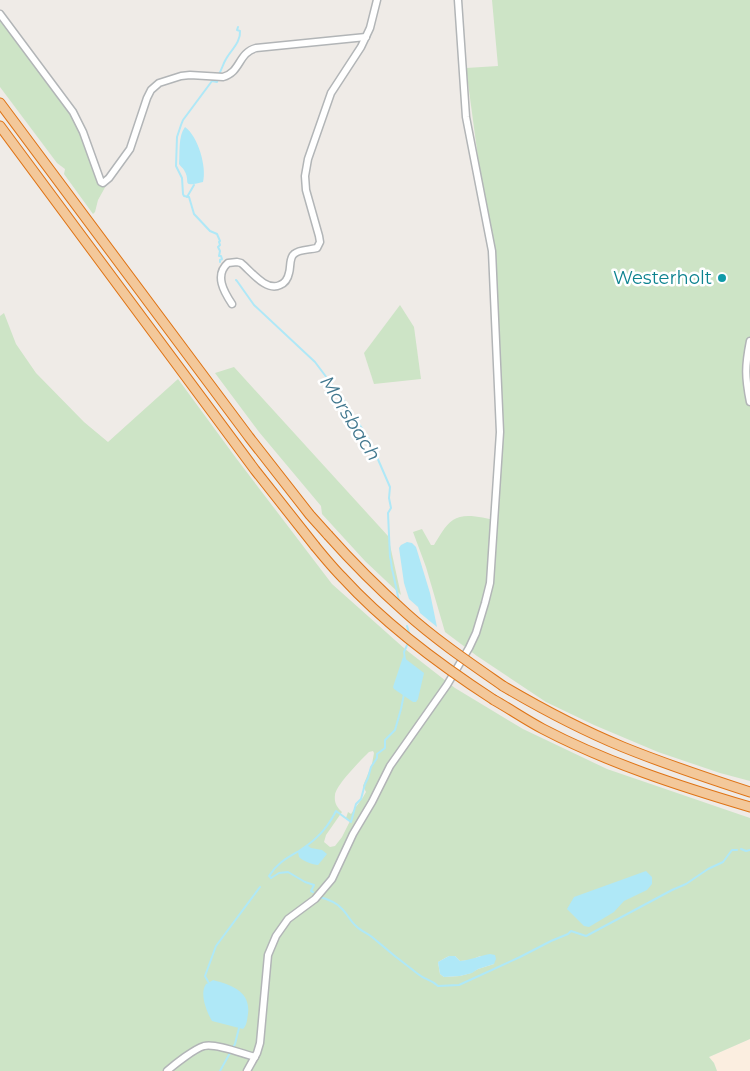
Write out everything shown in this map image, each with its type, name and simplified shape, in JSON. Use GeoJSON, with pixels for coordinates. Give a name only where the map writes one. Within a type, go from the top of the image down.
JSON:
{"type":"FeatureCollection","features":[{"type":"Feature","properties":{"kind":"highway"},"geometry":{"type":"LineString","coordinates":[[0,103],[254,444],[310,515],[358,568],[406,614],[467,661],[504,686],[560,718],[622,746],[695,774],[750,792]]}},
{"type":"Feature","properties":{"kind":"highway"},"geometry":{"type":"LineString","coordinates":[[0,126],[245,457],[315,546],[343,578],[377,612],[435,660],[494,700],[542,729],[633,769],[705,794],[750,807]]}},
{"type":"Feature","properties":{"kind":"street"},"geometry":{"type":"LineString","coordinates":[[232,304],[223,290],[221,280],[222,270],[228,263],[241,263],[263,282],[269,286],[276,287],[284,283],[287,278],[291,258],[294,253],[318,247],[320,242],[319,236],[306,182],[308,158],[331,93],[353,61],[366,37],[377,0]]}},
{"type":"Feature","properties":{"kind":"street"},"geometry":{"type":"LineString","coordinates":[[247,1071],[255,1057],[260,1038],[269,950],[288,919],[311,902],[332,879],[390,766],[447,685],[469,648],[486,603],[490,583],[500,432],[492,250],[466,117],[458,0]]}},
{"type":"Feature","properties":{"kind":"street"},"geometry":{"type":"LineString","coordinates":[[0,14],[73,112],[103,183],[109,178],[130,149],[151,90],[159,83],[185,76],[228,76],[236,69],[246,52],[256,48],[366,37]]}},
{"type":"Feature","properties":{"kind":"street"},"geometry":{"type":"LineString","coordinates":[[750,341],[746,368],[746,384],[750,402]]}},
{"type":"Feature","properties":{"kind":"street"},"geometry":{"type":"LineString","coordinates":[[167,1071],[193,1052],[205,1046],[232,1050],[255,1057]]}},
{"type":"Feature","properties":{"kind":"shaded area"},"geometry":{"type":"Polygon","coordinates":[[[750,1039],[750,1071],[717,1071],[709,1057],[750,1039]]]}},
{"type":"Feature","properties":{"kind":"green space"},"geometry":{"type":"Polygon","coordinates":[[[492,0],[750,0],[750,781],[658,752],[546,702],[445,632],[426,567],[413,532],[422,529],[431,545],[434,545],[447,525],[457,518],[474,516],[496,520],[502,432],[493,235],[481,180],[466,68],[498,66],[492,0]]]}},
{"type":"Feature","properties":{"kind":"green space"},"geometry":{"type":"Polygon","coordinates":[[[0,15],[76,119],[99,183],[108,182],[93,214],[64,174],[65,169],[57,163],[0,87],[0,15]]]}},
{"type":"Feature","properties":{"kind":"green space"},"geometry":{"type":"Polygon","coordinates":[[[400,305],[414,327],[421,379],[374,384],[364,353],[400,305]]]}},
{"type":"Feature","properties":{"kind":"green space"},"geometry":{"type":"Polygon","coordinates":[[[4,313],[16,344],[36,373],[84,422],[108,442],[178,379],[332,584],[405,649],[455,688],[523,729],[607,769],[750,818],[750,1039],[709,1057],[717,1071],[0,1071],[0,316],[4,313]],[[373,751],[369,752],[355,766],[336,791],[335,803],[342,812],[326,835],[324,842],[330,847],[335,846],[342,837],[350,821],[346,818],[348,812],[351,814],[366,792],[363,786],[372,764],[373,751]],[[449,956],[438,962],[440,974],[444,977],[460,976],[494,964],[480,956],[471,960],[460,961],[455,956],[449,956]]]}},
{"type":"Feature","properties":{"kind":"green space"},"geometry":{"type":"Polygon","coordinates":[[[234,367],[388,536],[401,595],[365,561],[322,514],[321,506],[259,432],[215,373],[234,367]]]}},
{"type":"Feature","properties":{"kind":"water"},"geometry":{"type":"Polygon","coordinates":[[[185,127],[194,137],[200,152],[204,168],[203,182],[189,184],[184,169],[179,164],[180,140],[185,127]]]}},
{"type":"Feature","properties":{"kind":"water"},"geometry":{"type":"Polygon","coordinates":[[[407,542],[412,543],[416,547],[430,593],[437,627],[420,613],[418,607],[409,599],[404,583],[399,548],[407,542]]]}},
{"type":"Feature","properties":{"kind":"water"},"geometry":{"type":"Polygon","coordinates":[[[403,657],[424,673],[416,702],[413,702],[393,687],[403,657]]]}},
{"type":"Feature","properties":{"kind":"water"},"geometry":{"type":"Polygon","coordinates":[[[307,845],[311,848],[322,850],[327,854],[318,865],[299,857],[298,852],[307,845]]]}},
{"type":"Feature","properties":{"kind":"water"},"geometry":{"type":"Polygon","coordinates":[[[646,871],[652,877],[652,884],[647,890],[624,901],[614,912],[589,927],[584,926],[567,909],[574,897],[646,871]]]}},
{"type":"Feature","properties":{"kind":"water"},"geometry":{"type":"Polygon","coordinates":[[[490,954],[495,955],[494,964],[472,973],[444,977],[440,974],[438,962],[449,956],[455,956],[460,961],[490,954]]]}},
{"type":"Feature","properties":{"kind":"water"},"geometry":{"type":"Polygon","coordinates":[[[213,980],[233,987],[243,994],[248,1006],[248,1014],[243,1029],[212,1021],[206,1008],[203,993],[206,984],[213,980]]]}},
{"type":"Feature","properties":{"kind":"waterway","name":"Morsbach"},"geometry":{"type":"LineString","coordinates":[[219,74],[239,39],[240,31],[237,30],[238,27]]}},
{"type":"Feature","properties":{"kind":"waterway","name":"Morsbach"},"geometry":{"type":"LineString","coordinates":[[218,79],[217,82],[212,81],[183,120],[177,137],[176,166],[182,178],[183,194],[189,197],[194,214],[210,231],[217,234],[220,241],[218,247],[220,251],[219,256],[222,259],[220,262]]}},
{"type":"Feature","properties":{"kind":"waterway","name":"Morsbach"},"geometry":{"type":"LineString","coordinates":[[187,197],[194,185]]}},
{"type":"Feature","properties":{"kind":"waterway","name":"Morsbach"},"geometry":{"type":"LineString","coordinates":[[236,280],[254,305],[315,362],[345,402],[370,441],[390,487],[389,498],[391,508],[388,513],[390,557],[399,601]]}},
{"type":"Feature","properties":{"kind":"waterway","name":"Morsbach"},"geometry":{"type":"LineString","coordinates":[[407,626],[410,636]]}},
{"type":"Feature","properties":{"kind":"waterway","name":"Morsbach"},"geometry":{"type":"LineString","coordinates":[[405,660],[404,652],[408,643]]}},
{"type":"Feature","properties":{"kind":"waterway","name":"Morsbach"},"geometry":{"type":"LineString","coordinates":[[271,878],[269,876],[279,864],[321,834],[336,811],[351,822],[356,804],[361,799],[377,754],[385,748],[385,740],[395,730],[404,694]]}},
{"type":"Feature","properties":{"kind":"waterway"},"geometry":{"type":"LineString","coordinates":[[741,849],[750,850]]}},
{"type":"Feature","properties":{"kind":"waterway"},"geometry":{"type":"LineString","coordinates":[[320,897],[337,904],[358,928],[421,976],[438,986],[459,985],[571,931],[586,936],[686,884],[708,869],[723,862],[732,850],[737,850]]}},
{"type":"Feature","properties":{"kind":"waterway"},"geometry":{"type":"LineString","coordinates":[[271,878],[279,873],[288,872],[314,885],[311,891],[313,892]]}},
{"type":"Feature","properties":{"kind":"waterway","name":"Morsbach"},"geometry":{"type":"LineString","coordinates":[[210,985],[205,976],[216,946],[260,887]]}},
{"type":"Feature","properties":{"kind":"waterway","name":"Morsbach"},"geometry":{"type":"LineString","coordinates":[[220,1071],[235,1044],[239,1028]]}},
{"type":"Feature","properties":{"kind":"place","name":"Westerholt"},"geometry":{"type":"Point","coordinates":[722,278]}}]}
